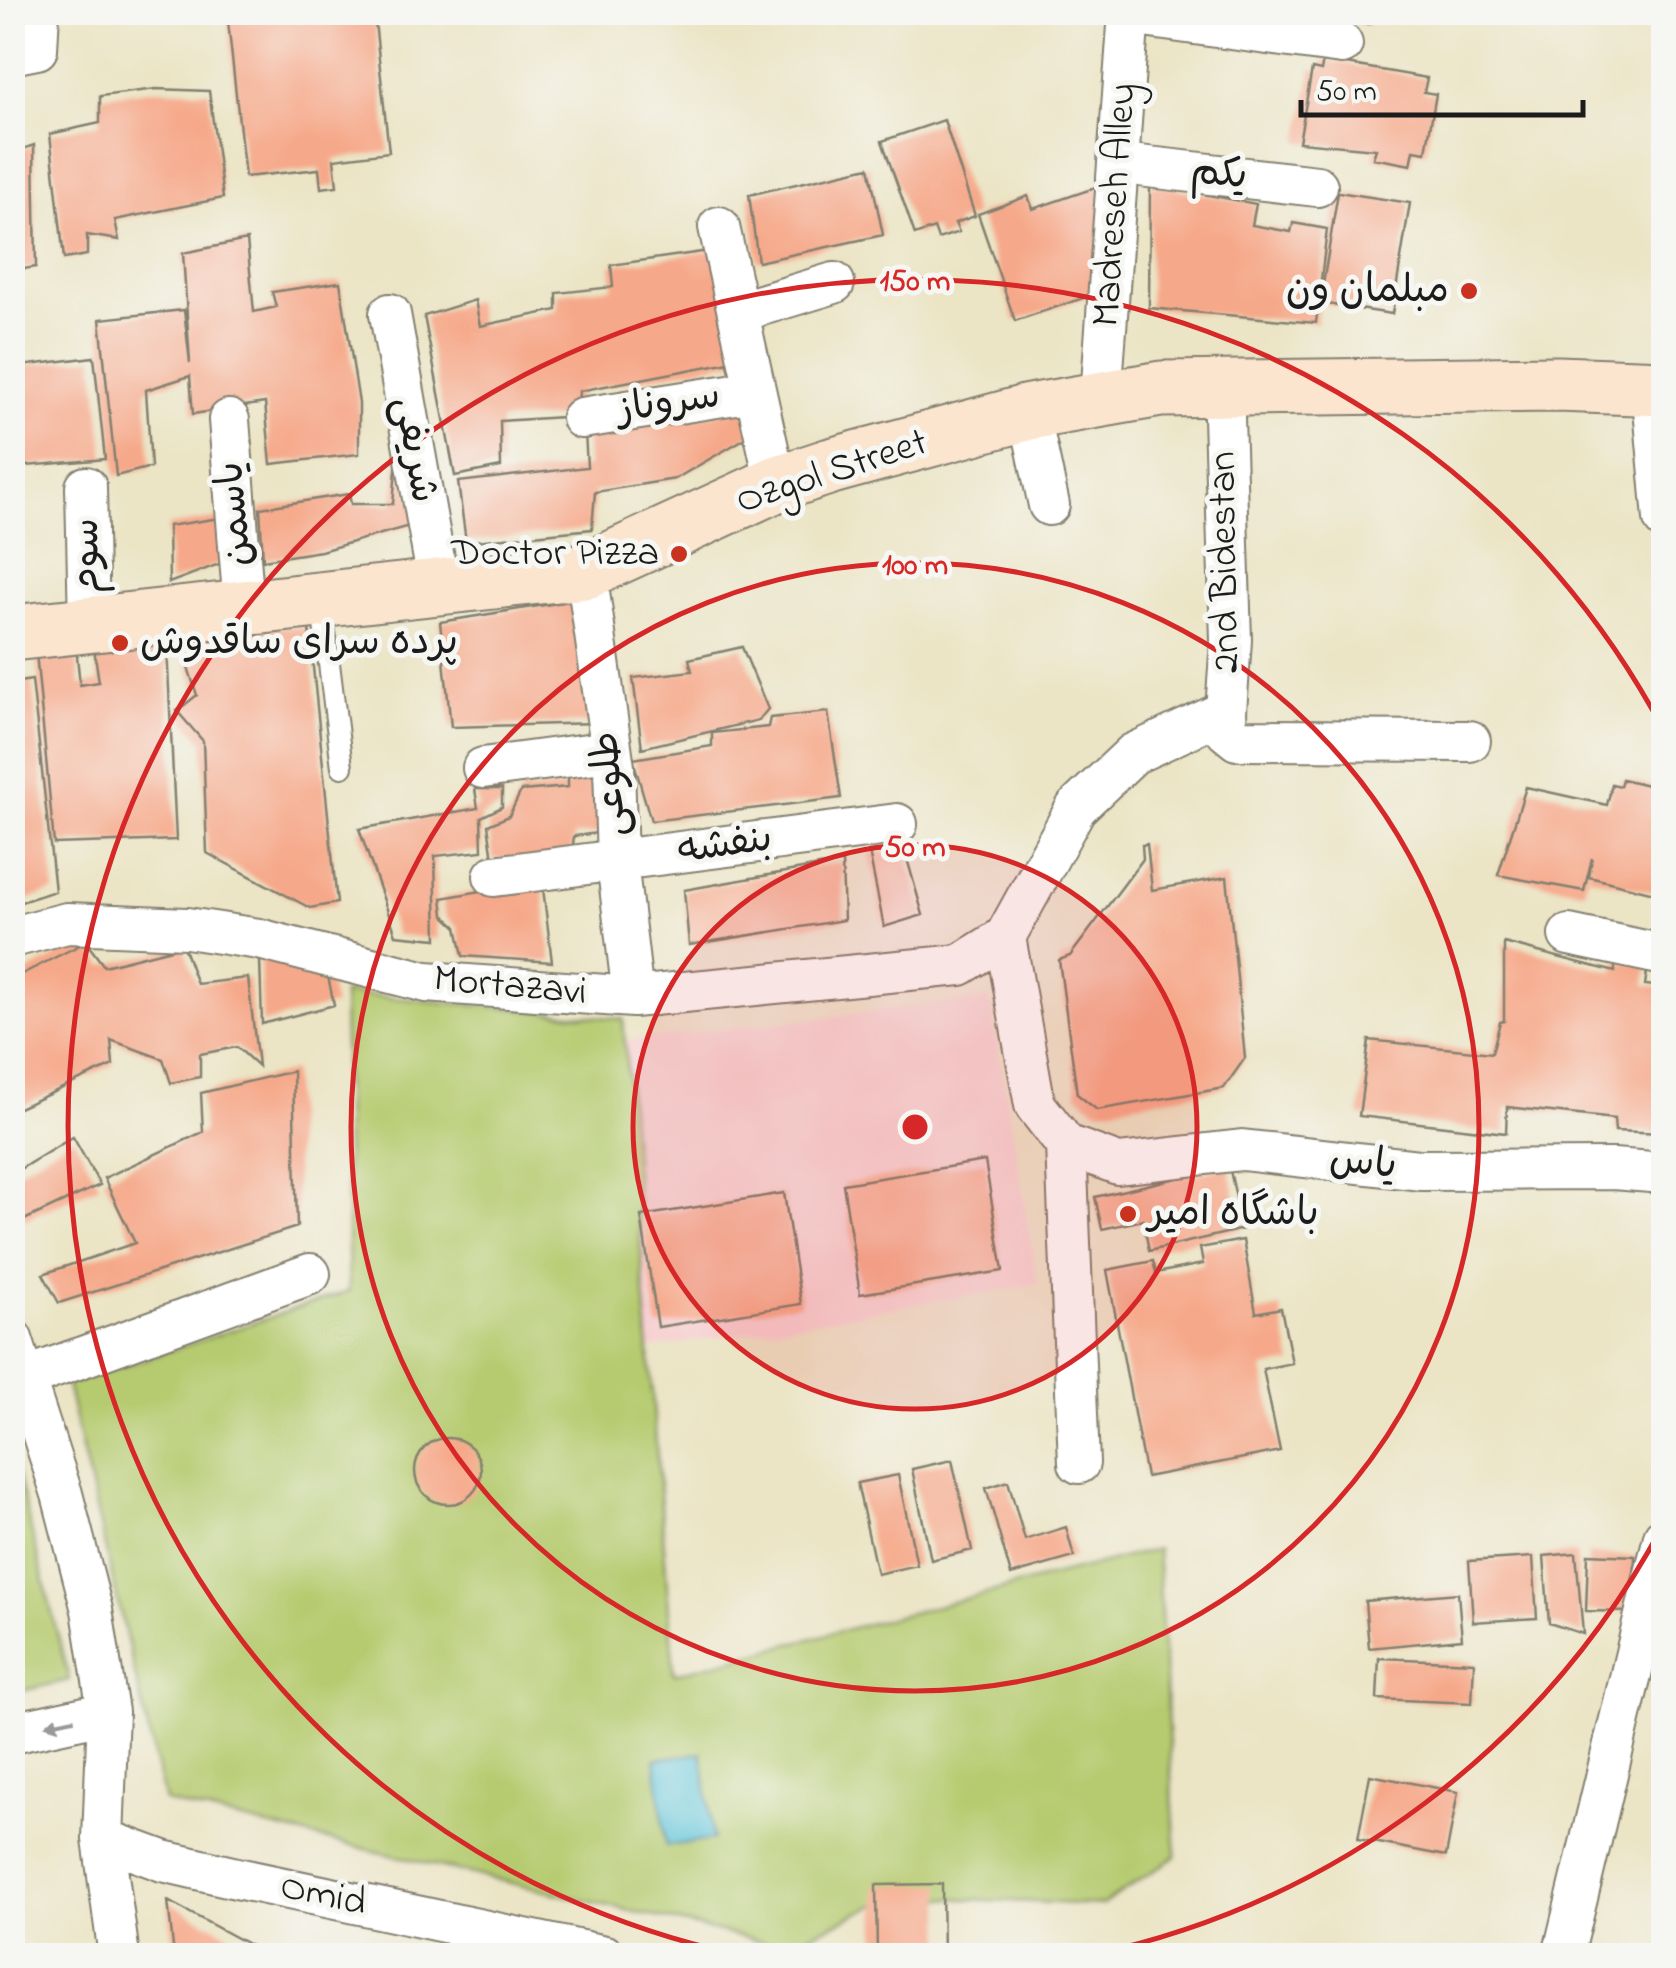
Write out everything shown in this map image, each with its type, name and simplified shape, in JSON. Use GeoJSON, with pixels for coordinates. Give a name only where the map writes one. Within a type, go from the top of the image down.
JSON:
{"type":"FeatureCollection","features":[{"type":"Feature","properties":{"kind":"main road","name":"Ozgol Street"},"geometry":{"type":"LineString","coordinates":[[12,633],[586,571],[776,484],[1028,412],[1101,398],[1223,385],[1658,387]]}},
{"type":"Feature","properties":{"kind":"street"},"geometry":{"type":"LineString","coordinates":[[12,54],[36,49],[39,12]]}},
{"type":"Feature","properties":{"kind":"street"},"geometry":{"type":"LineString","coordinates":[[1129,14],[1342,44]]}},
{"type":"Feature","properties":{"kind":"street","name":"Madreseh Alley"},"geometry":{"type":"LineString","coordinates":[[1101,398],[1129,14]]}},
{"type":"Feature","properties":{"kind":"street","name":"یکم"},"geometry":{"type":"LineString","coordinates":[[1121,164],[1317,186]]}},
{"type":"Feature","properties":{"kind":"street","name":"سروناز"},"geometry":{"type":"LineString","coordinates":[[719,228],[776,484]]}},
{"type":"Feature","properties":{"kind":"street"},"geometry":{"type":"LineString","coordinates":[[738,312],[834,283]]}},
{"type":"Feature","properties":{"kind":"street","name":"شریفی"},"geometry":{"type":"LineString","coordinates":[[390,314],[439,587]]}},
{"type":"Feature","properties":{"kind":"street","name":"2nd Bidestan"},"geometry":{"type":"LineString","coordinates":[[1006,937],[1076,808],[1133,754],[1226,711],[1231,640],[1223,385]]}},
{"type":"Feature","properties":{"kind":"street"},"geometry":{"type":"LineString","coordinates":[[1658,387],[1664,519]]}},
{"type":"Feature","properties":{"kind":"street","name":"سروناز"},"geometry":{"type":"LineString","coordinates":[[582,418],[755,391]]}},
{"type":"Feature","properties":{"kind":"street"},"geometry":{"type":"LineString","coordinates":[[1028,412],[1049,505]]}},
{"type":"Feature","properties":{"kind":"street","name":"یاسمن"},"geometry":{"type":"LineString","coordinates":[[229,420],[244,608]]}},
{"type":"Feature","properties":{"kind":"street","name":"سوم"},"geometry":{"type":"LineString","coordinates":[[86,487],[89,625]]}},
{"type":"Feature","properties":{"kind":"street","name":"طلوعی"},"geometry":{"type":"LineString","coordinates":[[586,571],[610,751],[617,861],[633,997]]}},
{"type":"Feature","properties":{"kind":"street"},"geometry":{"type":"LineString","coordinates":[[1226,711],[1227,732],[1237,740],[1470,741]]}},
{"type":"Feature","properties":{"kind":"street"},"geometry":{"type":"LineString","coordinates":[[483,768],[610,751]]}},
{"type":"Feature","properties":{"kind":"street","name":"بنفشه"},"geometry":{"type":"LineString","coordinates":[[494,876],[897,824]]}},
{"type":"Feature","properties":{"kind":"street","name":"Mortazavi"},"geometry":{"type":"LineString","coordinates":[[12,937],[67,923],[186,928],[259,939],[426,982],[633,997],[960,965],[1006,937]]}},
{"type":"Feature","properties":{"kind":"street"},"geometry":{"type":"LineString","coordinates":[[1569,935],[1664,955]]}},
{"type":"Feature","properties":{"kind":"street"},"geometry":{"type":"LineString","coordinates":[[1006,937],[1035,1105],[1066,1146],[1079,1463]]}},
{"type":"Feature","properties":{"kind":"street","name":"یاس"},"geometry":{"type":"LineString","coordinates":[[1066,1146],[1118,1164],[1242,1150],[1420,1170],[1613,1169],[1664,1174]]}},
{"type":"Feature","properties":{"kind":"street"},"geometry":{"type":"LineString","coordinates":[[26,1378],[310,1274]]}},
{"type":"Feature","properties":{"kind":"street"},"geometry":{"type":"LineString","coordinates":[[12,1339],[92,1610],[108,1712],[103,1839],[119,1956]]}},
{"type":"Feature","properties":{"kind":"street"},"geometry":{"type":"LineString","coordinates":[[1563,1956],[1664,1537]]}},
{"type":"Feature","properties":{"kind":"street"},"geometry":{"type":"LineString","coordinates":[[12,1732],[108,1712]]}},
{"type":"Feature","properties":{"kind":"street","name":"Omid"},"geometry":{"type":"LineString","coordinates":[[103,1839],[198,1869],[604,1956]]}},
{"type":"Feature","properties":{"kind":"lane"},"geometry":{"type":"LineString","coordinates":[[320,600],[342,767]]}},
{"type":"Feature","properties":{"kind":"shaded area"},"geometry":{"type":"Polygon","coordinates":[[[990,998],[1038,1284],[648,1349],[624,1041],[990,998]]]}},
{"type":"Feature","properties":{"kind":"green space"},"geometry":{"type":"Polygon","coordinates":[[[343,993],[623,1019],[674,1674],[1157,1549],[1176,1856],[1102,1905],[895,1896],[784,1947],[165,1802],[67,1385],[349,1291],[343,993]]]}},
{"type":"Feature","properties":{"kind":"green space"},"geometry":{"type":"Polygon","coordinates":[[[12,1455],[69,1680],[13,1693],[12,1692],[12,1455]]]}},
{"type":"Feature","properties":{"kind":"water"},"geometry":{"type":"Polygon","coordinates":[[[702,1753],[713,1840],[666,1846],[655,1759],[702,1753]]]}},
{"type":"Feature","properties":{"kind":"building"},"geometry":{"type":"Polygon","coordinates":[[[227,12],[374,12],[389,152],[334,159],[337,186],[321,188],[319,169],[245,177],[227,12]]]}},
{"type":"Feature","properties":{"kind":"building"},"geometry":{"type":"Polygon","coordinates":[[[1262,12],[1370,12],[1369,24],[1319,16],[1316,33],[1260,25],[1262,12]]]}},
{"type":"Feature","properties":{"kind":"building"},"geometry":{"type":"Polygon","coordinates":[[[1323,60],[1427,78],[1424,92],[1436,94],[1426,152],[1414,150],[1411,165],[1373,158],[1376,149],[1299,142],[1312,69],[1321,71],[1323,60]]]}},
{"type":"Feature","properties":{"kind":"building"},"geometry":{"type":"Polygon","coordinates":[[[156,89],[209,91],[223,198],[115,220],[119,240],[87,235],[87,255],[64,259],[50,134],[100,123],[100,96],[156,89]]]}},
{"type":"Feature","properties":{"kind":"building"},"geometry":{"type":"Polygon","coordinates":[[[944,120],[975,216],[955,223],[959,232],[938,239],[934,228],[915,235],[882,141],[944,120]]]}},
{"type":"Feature","properties":{"kind":"building"},"geometry":{"type":"Polygon","coordinates":[[[34,145],[36,267],[12,271],[12,153],[34,145]]]}},
{"type":"Feature","properties":{"kind":"building"},"geometry":{"type":"Polygon","coordinates":[[[869,167],[883,235],[758,262],[749,195],[869,167]]]}},
{"type":"Feature","properties":{"kind":"building"},"geometry":{"type":"Polygon","coordinates":[[[1115,181],[1110,289],[1015,321],[978,214],[1028,196],[1033,209],[1115,181]]]}},
{"type":"Feature","properties":{"kind":"building"},"geometry":{"type":"Polygon","coordinates":[[[1150,184],[1256,204],[1252,225],[1291,232],[1293,223],[1327,229],[1316,323],[1149,308],[1150,184]]]}},
{"type":"Feature","properties":{"kind":"building"},"geometry":{"type":"Polygon","coordinates":[[[1338,192],[1410,203],[1392,314],[1320,303],[1338,192]]]}},
{"type":"Feature","properties":{"kind":"building"},"geometry":{"type":"Polygon","coordinates":[[[247,240],[254,312],[276,307],[272,292],[340,282],[359,403],[359,454],[271,464],[265,403],[193,414],[190,376],[146,390],[151,467],[116,476],[100,319],[184,310],[190,363],[183,253],[247,240]]]}},
{"type":"Feature","properties":{"kind":"building"},"geometry":{"type":"Polygon","coordinates":[[[716,250],[740,360],[579,391],[578,416],[500,421],[501,467],[455,476],[424,316],[475,300],[480,326],[557,310],[557,293],[613,287],[611,265],[716,250]]]}},
{"type":"Feature","properties":{"kind":"building"},"geometry":{"type":"Polygon","coordinates":[[[94,357],[105,459],[15,467],[12,367],[94,357]]]}},
{"type":"Feature","properties":{"kind":"building"},"geometry":{"type":"Polygon","coordinates":[[[748,409],[756,432],[675,479],[595,492],[592,529],[466,542],[458,482],[587,467],[585,432],[748,409]]]}},
{"type":"Feature","properties":{"kind":"building"},"geometry":{"type":"Polygon","coordinates":[[[397,458],[420,523],[321,551],[263,560],[260,508],[349,494],[351,504],[393,504],[397,458]]]}},
{"type":"Feature","properties":{"kind":"building"},"geometry":{"type":"Polygon","coordinates":[[[220,518],[222,563],[169,583],[168,526],[220,518]]]}},
{"type":"Feature","properties":{"kind":"building"},"geometry":{"type":"Polygon","coordinates":[[[582,599],[596,723],[451,727],[440,622],[582,599]]]}},
{"type":"Feature","properties":{"kind":"building"},"geometry":{"type":"Polygon","coordinates":[[[174,623],[309,628],[337,903],[310,908],[207,853],[203,741],[177,711],[197,695],[174,623]]]}},
{"type":"Feature","properties":{"kind":"building"},"geometry":{"type":"Polygon","coordinates":[[[166,624],[176,840],[54,844],[36,652],[76,646],[80,685],[99,682],[92,635],[166,624]]]}},
{"type":"Feature","properties":{"kind":"building"},"geometry":{"type":"Polygon","coordinates":[[[742,647],[768,709],[759,720],[642,748],[633,678],[692,671],[689,659],[742,647]]]}},
{"type":"Feature","properties":{"kind":"building"},"geometry":{"type":"Polygon","coordinates":[[[32,680],[55,891],[12,905],[12,683],[32,680]]]}},
{"type":"Feature","properties":{"kind":"building"},"geometry":{"type":"Polygon","coordinates":[[[828,712],[841,798],[651,821],[633,759],[712,746],[712,733],[768,727],[770,718],[828,712]]]}},
{"type":"Feature","properties":{"kind":"building"},"geometry":{"type":"Polygon","coordinates":[[[602,764],[605,832],[574,836],[571,860],[493,859],[488,825],[509,816],[521,791],[568,787],[568,768],[602,764]]]}},
{"type":"Feature","properties":{"kind":"building"},"geometry":{"type":"Polygon","coordinates":[[[1622,779],[1664,789],[1662,895],[1589,877],[1592,858],[1584,891],[1498,875],[1526,787],[1607,805],[1612,784],[1620,786],[1622,779]]]}},
{"type":"Feature","properties":{"kind":"building"},"geometry":{"type":"Polygon","coordinates":[[[475,789],[502,789],[502,807],[481,817],[482,851],[435,856],[437,939],[396,935],[359,829],[478,808],[475,789]]]}},
{"type":"Feature","properties":{"kind":"building"},"geometry":{"type":"Polygon","coordinates":[[[1147,844],[1152,890],[1227,877],[1245,1058],[1224,1088],[1097,1110],[1077,1094],[1059,960],[1070,956],[1143,859],[1142,845],[1147,844]]]}},
{"type":"Feature","properties":{"kind":"building"},"geometry":{"type":"Polygon","coordinates":[[[869,852],[906,855],[923,915],[884,927],[869,852]]]}},
{"type":"Feature","properties":{"kind":"building"},"geometry":{"type":"Polygon","coordinates":[[[842,862],[844,920],[689,945],[684,890],[842,862]]]}},
{"type":"Feature","properties":{"kind":"building"},"geometry":{"type":"Polygon","coordinates":[[[542,880],[552,962],[463,956],[457,927],[444,915],[442,898],[542,880]]]}},
{"type":"Feature","properties":{"kind":"building"},"geometry":{"type":"Polygon","coordinates":[[[86,942],[104,966],[183,946],[197,984],[248,978],[258,1066],[237,1047],[200,1054],[200,1077],[171,1083],[163,1059],[111,1040],[113,1065],[12,1111],[12,979],[86,942]]]}},
{"type":"Feature","properties":{"kind":"building"},"geometry":{"type":"Polygon","coordinates":[[[1504,943],[1615,972],[1615,961],[1648,964],[1645,985],[1664,987],[1664,1133],[1615,1131],[1614,1119],[1507,1107],[1506,1133],[1359,1116],[1369,1040],[1492,1053],[1500,1022],[1504,1021],[1504,943]]]}},
{"type":"Feature","properties":{"kind":"building"},"geometry":{"type":"Polygon","coordinates":[[[260,960],[325,962],[334,1005],[262,1024],[260,960]]]}},
{"type":"Feature","properties":{"kind":"building"},"geometry":{"type":"Polygon","coordinates":[[[293,1071],[297,1227],[59,1303],[43,1274],[135,1243],[104,1178],[203,1132],[201,1093],[293,1071]]]}},
{"type":"Feature","properties":{"kind":"building"},"geometry":{"type":"Polygon","coordinates":[[[73,1137],[100,1185],[24,1220],[12,1197],[12,1174],[73,1137]]]}},
{"type":"Feature","properties":{"kind":"building"},"geometry":{"type":"Polygon","coordinates":[[[985,1161],[1003,1271],[860,1294],[843,1184],[985,1161]]]}},
{"type":"Feature","properties":{"kind":"building"},"geometry":{"type":"Polygon","coordinates":[[[1229,1166],[1243,1229],[1149,1251],[1143,1220],[1102,1229],[1095,1197],[1229,1166]]]}},
{"type":"Feature","properties":{"kind":"building"},"geometry":{"type":"Polygon","coordinates":[[[784,1193],[801,1304],[658,1327],[641,1216],[784,1193]]]}},
{"type":"Feature","properties":{"kind":"building"},"geometry":{"type":"Polygon","coordinates":[[[1243,1240],[1256,1313],[1281,1308],[1292,1363],[1263,1369],[1280,1451],[1146,1477],[1107,1270],[1153,1261],[1156,1273],[1203,1264],[1200,1248],[1243,1240]]]}},
{"type":"Feature","properties":{"kind":"building"},"geometry":{"type":"Polygon","coordinates":[[[448,1438],[461,1440],[471,1448],[479,1458],[479,1484],[471,1494],[461,1502],[448,1504],[435,1502],[425,1494],[417,1484],[415,1471],[417,1458],[425,1448],[435,1440],[448,1438]]]}},
{"type":"Feature","properties":{"kind":"building"},"geometry":{"type":"Polygon","coordinates":[[[952,1460],[972,1550],[931,1560],[912,1469],[952,1460]]]}},
{"type":"Feature","properties":{"kind":"building"},"geometry":{"type":"Polygon","coordinates":[[[898,1475],[917,1565],[877,1574],[857,1483],[898,1475]]]}},
{"type":"Feature","properties":{"kind":"building"},"geometry":{"type":"Polygon","coordinates":[[[1008,1481],[1025,1540],[1066,1527],[1074,1557],[1011,1575],[986,1488],[1008,1481]]]}},
{"type":"Feature","properties":{"kind":"building"},"geometry":{"type":"Polygon","coordinates":[[[1576,1553],[1583,1634],[1549,1623],[1544,1556],[1576,1553]]]}},
{"type":"Feature","properties":{"kind":"building"},"geometry":{"type":"Polygon","coordinates":[[[1588,1554],[1635,1556],[1633,1612],[1586,1611],[1588,1554]]]}},
{"type":"Feature","properties":{"kind":"building"},"geometry":{"type":"Polygon","coordinates":[[[1533,1557],[1537,1618],[1473,1622],[1469,1561],[1533,1557]]]}},
{"type":"Feature","properties":{"kind":"building"},"geometry":{"type":"Polygon","coordinates":[[[1458,1593],[1462,1639],[1369,1648],[1365,1601],[1458,1593]]]}},
{"type":"Feature","properties":{"kind":"building"},"geometry":{"type":"Polygon","coordinates":[[[1379,1658],[1474,1662],[1472,1703],[1377,1699],[1379,1658]]]}},
{"type":"Feature","properties":{"kind":"building"},"geometry":{"type":"Polygon","coordinates":[[[1370,1775],[1458,1792],[1446,1856],[1358,1839],[1370,1775]]]}},
{"type":"Feature","properties":{"kind":"building"},"geometry":{"type":"Polygon","coordinates":[[[942,1884],[943,1956],[877,1956],[876,1885],[942,1884]]]}},
{"type":"Feature","properties":{"kind":"building"},"geometry":{"type":"Polygon","coordinates":[[[168,1901],[270,1956],[174,1956],[168,1901]]]}},
{"type":"Feature","properties":{"kind":"place","name":"مبلمان ون"},"geometry":{"type":"Point","coordinates":[1469,291]}},
{"type":"Feature","properties":{"kind":"place","name":"Doctor Pizza"},"geometry":{"type":"Point","coordinates":[679,554]}},
{"type":"Feature","properties":{"kind":"place","name":"پرده سرای ساقدوش"},"geometry":{"type":"Point","coordinates":[120,643]}},
{"type":"Feature","properties":{"kind":"place","name":"باشگاه امیر"},"geometry":{"type":"Point","coordinates":[1128,1214]}}]}
